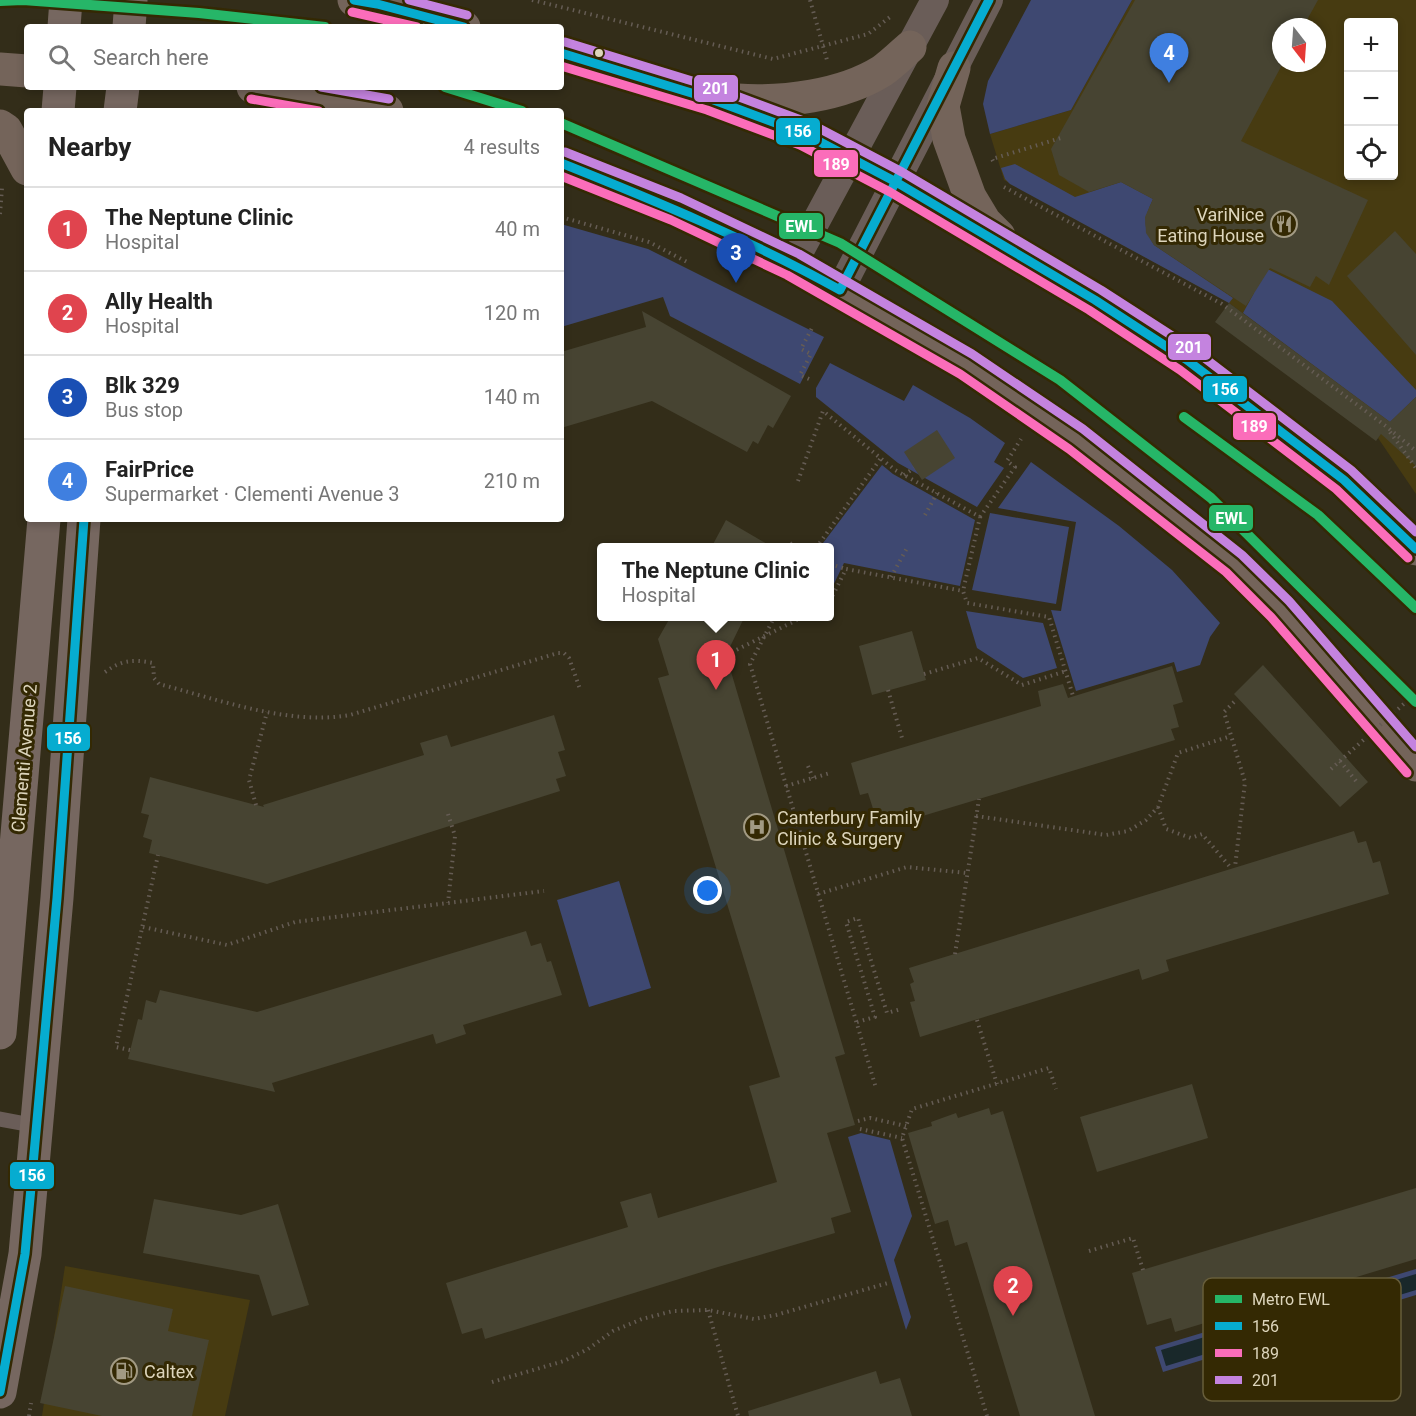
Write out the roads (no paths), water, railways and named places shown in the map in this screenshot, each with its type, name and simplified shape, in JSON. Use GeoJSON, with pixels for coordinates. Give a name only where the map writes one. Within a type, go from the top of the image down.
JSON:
{"type":"FeatureCollection","features":[{"type":"Feature","properties":{"kind":"main road"},"geometry":{"type":"LineString","coordinates":[[64,24],[66,0]]}},
{"type":"Feature","properties":{"kind":"main road"},"geometry":{"type":"LineString","coordinates":[[129,24],[131,0]]}},
{"type":"Feature","properties":{"kind":"main road"},"geometry":{"type":"LineString","coordinates":[[354,0],[453,24]]}},
{"type":"Feature","properties":{"kind":"main road"},"geometry":{"type":"LineString","coordinates":[[711,99],[768,102],[835,91],[853,85],[882,70],[910,47]]}},
{"type":"Feature","properties":{"kind":"main road"},"geometry":{"type":"LineString","coordinates":[[564,54],[711,99],[805,134],[896,182],[1095,300],[1187,360],[1344,480],[1416,549]]}},
{"type":"Feature","properties":{"kind":"main road"},"geometry":{"type":"LineString","coordinates":[[954,68],[943,106],[949,139],[970,197],[985,222],[1013,250]]}},
{"type":"Feature","properties":{"kind":"main road"},"geometry":{"type":"LineString","coordinates":[[0,69],[24,71]]}},
{"type":"Feature","properties":{"kind":"main road"},"geometry":{"type":"LineString","coordinates":[[58,108],[60,90]]}},
{"type":"Feature","properties":{"kind":"main road"},"geometry":{"type":"LineString","coordinates":[[120,108],[123,90]]}},
{"type":"Feature","properties":{"kind":"main road"},"geometry":{"type":"LineString","coordinates":[[270,90],[370,108]]}},
{"type":"Feature","properties":{"kind":"main road"},"geometry":{"type":"LineString","coordinates":[[0,126],[6,130],[15,175]]}},
{"type":"Feature","properties":{"kind":"main road"},"geometry":{"type":"LineString","coordinates":[[564,164],[676,209],[793,264],[966,364],[1076,439],[1234,563],[1280,609],[1416,765]]}},
{"type":"Feature","properties":{"kind":"main road","name":"Clementi Avenue 2"},"geometry":{"type":"LineString","coordinates":[[0,1033],[44,522]]}},
{"type":"Feature","properties":{"kind":"main road"},"geometry":{"type":"LineString","coordinates":[[0,1392],[25,1254],[58,886],[84,522]]}},
{"type":"Feature","properties":{"kind":"street"},"geometry":{"type":"LineString","coordinates":[[793,264],[935,0]]}},
{"type":"Feature","properties":{"kind":"street"},"geometry":{"type":"LineString","coordinates":[[840,290],[989,0]]}},
{"type":"Feature","properties":{"kind":"lane"},"geometry":{"type":"LineString","coordinates":[[0,1119],[37,1125]]}},
{"type":"Feature","properties":{"kind":"metro line","name":"EWL"},"geometry":{"type":"LineString","coordinates":[[0,1],[23,0],[199,13],[298,24]]}},
{"type":"Feature","properties":{"kind":"metro line","name":"EWL"},"geometry":{"type":"LineString","coordinates":[[455,90],[512,108]]}},
{"type":"Feature","properties":{"kind":"metro line","name":"EWL"},"geometry":{"type":"LineString","coordinates":[[564,124],[840,243],[1060,380],[1211,498],[1416,702]]}},
{"type":"Feature","properties":{"kind":"metro line","name":"EWL"},"geometry":{"type":"LineString","coordinates":[[1184,417],[1318,515],[1416,608]]}},
{"type":"Feature","properties":{"kind":"place","name":"FairPrice"},"geometry":{"type":"Point","coordinates":[1169,83]}},
{"type":"Feature","properties":{"kind":"place","name":"VariNice Eating House"},"geometry":{"type":"Point","coordinates":[1284,224]}},
{"type":"Feature","properties":{"kind":"place","name":"Blk 329"},"geometry":{"type":"Point","coordinates":[736,283]}},
{"type":"Feature","properties":{"kind":"place","name":"The Neptune Clinic"},"geometry":{"type":"Point","coordinates":[716,690]}},
{"type":"Feature","properties":{"kind":"place","name":"Canterbury Family Clinic & Surgery"},"geometry":{"type":"Point","coordinates":[757,827]}},
{"type":"Feature","properties":{"kind":"place","name":"Ally Health"},"geometry":{"type":"Point","coordinates":[1013,1316]}},
{"type":"Feature","properties":{"kind":"place","name":"Caltex"},"geometry":{"type":"Point","coordinates":[124,1371]}}]}
